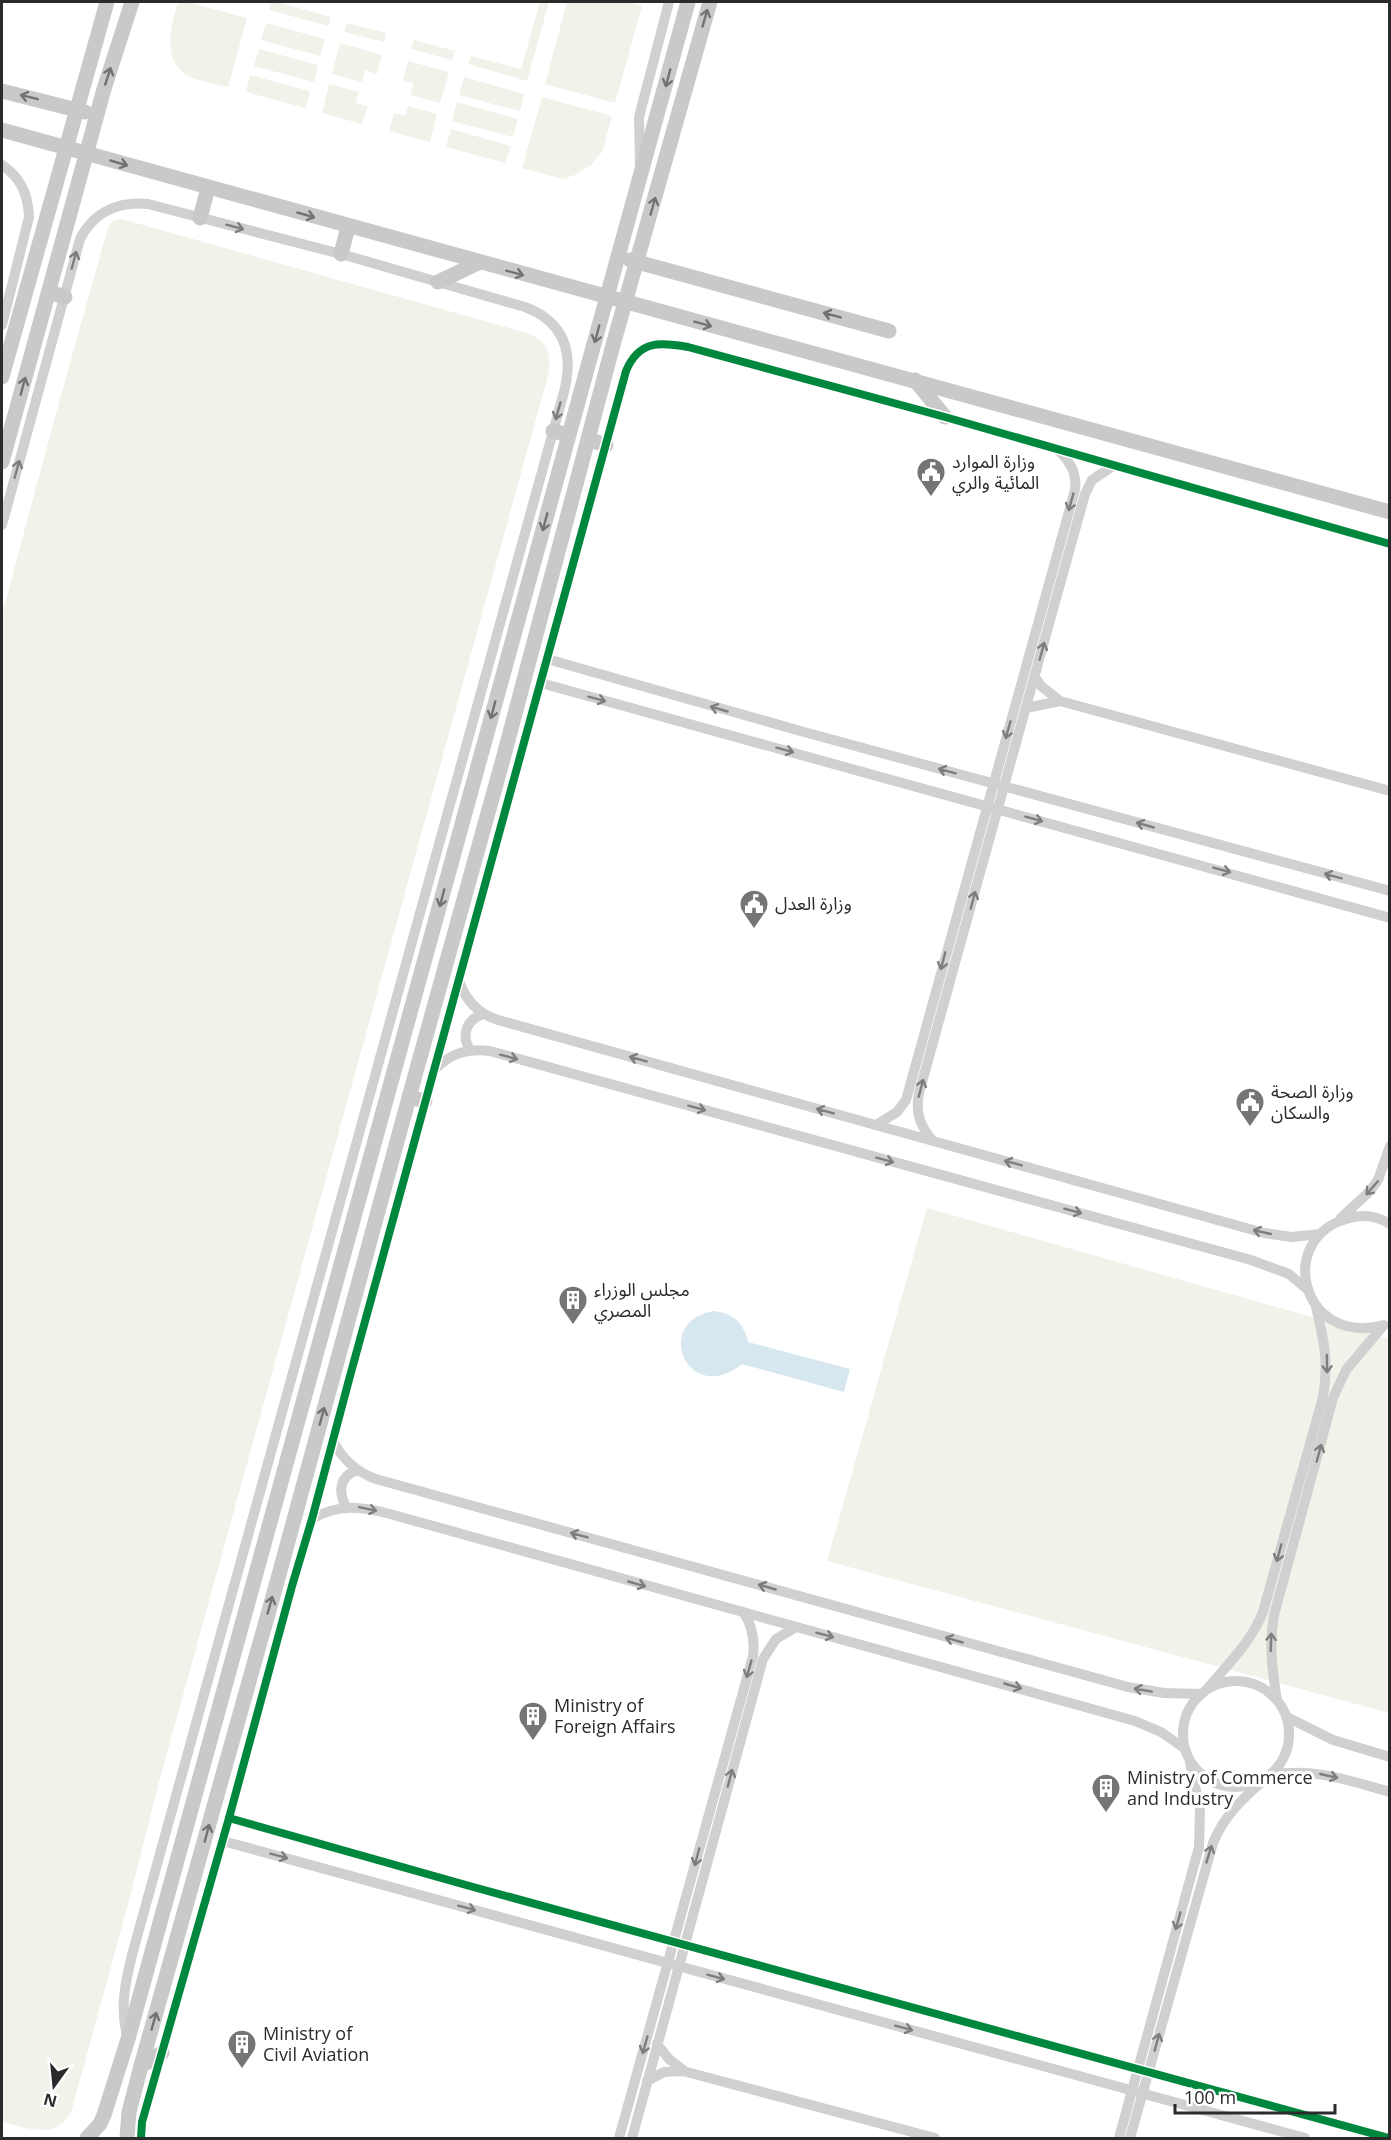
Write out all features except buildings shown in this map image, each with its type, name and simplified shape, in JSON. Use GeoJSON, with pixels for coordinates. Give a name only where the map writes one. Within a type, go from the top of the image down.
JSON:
{"type":"FeatureCollection","features":[{"type":"Feature","properties":{"kind":"street"},"geometry":{"type":"LineString","coordinates":[[2,377],[107,2]]}},
{"type":"Feature","properties":{"kind":"street"},"geometry":{"type":"LineString","coordinates":[[2,462],[97,115],[130,7],[140,2]]}},
{"type":"Feature","properties":{"kind":"street"},"geometry":{"type":"LineString","coordinates":[[640,180],[639,117],[669,2]]}},
{"type":"Feature","properties":{"kind":"street"},"geometry":{"type":"LineString","coordinates":[[87,2139],[100,2124],[104,2115],[128,2039],[688,2]]}},
{"type":"Feature","properties":{"kind":"street"},"geometry":{"type":"LineString","coordinates":[[127,2139],[129,2112],[141,2066],[262,1636],[710,2]]}},
{"type":"Feature","properties":{"kind":"street"},"geometry":{"type":"LineString","coordinates":[[2,91],[97,115]]}},
{"type":"Feature","properties":{"kind":"street"},"geometry":{"type":"LineString","coordinates":[[2,130],[478,263],[915,380],[1389,512]]}},
{"type":"Feature","properties":{"kind":"street"},"geometry":{"type":"LineString","coordinates":[[2,165],[20,181],[29,205],[29,217],[2,325]]}},
{"type":"Feature","properties":{"kind":"street"},"geometry":{"type":"LineString","coordinates":[[200,218],[208,188]]}},
{"type":"Feature","properties":{"kind":"street"},"geometry":{"type":"LineString","coordinates":[[2,525],[80,239],[90,224],[104,212],[120,205],[139,203],[200,218],[534,310],[556,328],[566,345],[569,364],[566,383],[132,1955],[123,1997],[124,2025],[128,2039]]}},
{"type":"Feature","properties":{"kind":"street"},"geometry":{"type":"LineString","coordinates":[[340,255],[348,227]]}},
{"type":"Feature","properties":{"kind":"street"},"geometry":{"type":"LineString","coordinates":[[618,257],[889,331]]}},
{"type":"Feature","properties":{"kind":"street"},"geometry":{"type":"LineString","coordinates":[[438,282],[478,263]]}},
{"type":"Feature","properties":{"kind":"street"},"geometry":{"type":"LineString","coordinates":[[48,292],[65,297]]}},
{"type":"Feature","properties":{"kind":"street"},"geometry":{"type":"LineString","coordinates":[[141,2139],[142,2122],[223,1841],[630,361],[642,349],[663,343],[688,346],[1389,544]]}},
{"type":"Feature","properties":{"kind":"street"},"geometry":{"type":"LineString","coordinates":[[915,380],[945,417]]}},
{"type":"Feature","properties":{"kind":"street"},"geometry":{"type":"LineString","coordinates":[[553,431],[568,435]]}},
{"type":"Feature","properties":{"kind":"street"},"geometry":{"type":"LineString","coordinates":[[590,440],[606,445]]}},
{"type":"Feature","properties":{"kind":"street"},"geometry":{"type":"LineString","coordinates":[[876,1125],[897,1112],[906,1100],[1075,489],[1076,481],[1071,465],[1058,450]]}},
{"type":"Feature","properties":{"kind":"street"},"geometry":{"type":"LineString","coordinates":[[933,1141],[921,1124],[917,1104],[1085,494],[1092,480],[1113,466]]}},
{"type":"Feature","properties":{"kind":"street"},"geometry":{"type":"LineString","coordinates":[[547,659],[730,712],[1389,891]]}},
{"type":"Feature","properties":{"kind":"street"},"geometry":{"type":"LineString","coordinates":[[1035,676],[1041,686],[1060,701],[1389,791]]}},
{"type":"Feature","properties":{"kind":"street"},"geometry":{"type":"LineString","coordinates":[[541,684],[1389,918]]}},
{"type":"Feature","properties":{"kind":"street"},"geometry":{"type":"LineString","coordinates":[[1026,708],[1060,701]]}},
{"type":"Feature","properties":{"kind":"street"},"geometry":{"type":"LineString","coordinates":[[459,981],[468,1000],[483,1014],[507,1023],[1264,1233],[1292,1237],[1320,1234]]}},
{"type":"Feature","properties":{"kind":"street"},"geometry":{"type":"LineString","coordinates":[[470,1050],[465,1038],[468,1025],[477,1016],[483,1014]]}},
{"type":"Feature","properties":{"kind":"street"},"geometry":{"type":"LineString","coordinates":[[436,1068],[451,1056],[470,1050],[507,1056],[1251,1260],[1289,1274],[1308,1290]]}},
{"type":"Feature","properties":{"kind":"street"},"geometry":{"type":"LineString","coordinates":[[395,1066],[416,1072]]}},
{"type":"Feature","properties":{"kind":"street"},"geometry":{"type":"LineString","coordinates":[[409,1097],[425,1101]]}},
{"type":"Feature","properties":{"kind":"street"},"geometry":{"type":"LineString","coordinates":[[1119,2139],[1137,2092],[1199,1847],[1200,1809],[1190,1762],[1184,1748],[1182,1733],[1185,1718],[1191,1705],[1245,1647],[1256,1630],[1323,1397],[1327,1376],[1326,1354],[1316,1307],[1308,1290],[1305,1275],[1306,1260],[1311,1246],[1320,1234],[1370,1191],[1378,1180],[1389,1146]]}},
{"type":"Feature","properties":{"kind":"street"},"geometry":{"type":"LineString","coordinates":[[1338,1220],[1359,1215],[1381,1219],[1389,1224]]}},
{"type":"Feature","properties":{"kind":"street"},"geometry":{"type":"LineString","coordinates":[[1316,1307],[1330,1320],[1347,1327],[1365,1329],[1386,1324]]}},
{"type":"Feature","properties":{"kind":"street"},"geometry":{"type":"LineString","coordinates":[[1277,1700],[1270,1642],[1274,1615],[1333,1398],[1346,1370],[1386,1324]]}},
{"type":"Feature","properties":{"kind":"street"},"geometry":{"type":"LineString","coordinates":[[333,1441],[345,1459],[357,1470],[376,1479],[1128,1687],[1164,1693],[1205,1691],[1222,1682],[1245,1682],[1266,1690],[1277,1700],[1287,1718],[1290,1733],[1288,1749],[1282,1763],[1227,1816],[1213,1843],[1143,2070]]}},
{"type":"Feature","properties":{"kind":"street"},"geometry":{"type":"LineString","coordinates":[[346,1507],[340,1495],[341,1484],[347,1475],[357,1470]]}},
{"type":"Feature","properties":{"kind":"street"},"geometry":{"type":"LineString","coordinates":[[312,1519],[332,1509],[346,1507],[364,1508],[390,1514],[796,1628],[1136,1720],[1161,1732],[1184,1748]]}},
{"type":"Feature","properties":{"kind":"street"},"geometry":{"type":"LineString","coordinates":[[679,1944],[753,1656],[754,1638],[744,1613]]}},
{"type":"Feature","properties":{"kind":"street"},"geometry":{"type":"LineString","coordinates":[[619,2139],[763,1659],[776,1639],[796,1628]]}},
{"type":"Feature","properties":{"kind":"street"},"geometry":{"type":"LineString","coordinates":[[262,1636],[277,1640]]}},
{"type":"Feature","properties":{"kind":"street"},"geometry":{"type":"LineString","coordinates":[[1287,1718],[1333,1740],[1389,1757]]}},
{"type":"Feature","properties":{"kind":"street"},"geometry":{"type":"LineString","coordinates":[[1190,1762],[1199,1773],[1223,1786],[1237,1788],[1251,1786],[1268,1778],[1296,1772],[1331,1775],[1389,1792]]}},
{"type":"Feature","properties":{"kind":"street"},"geometry":{"type":"LineString","coordinates":[[229,1818],[1389,2139]]}},
{"type":"Feature","properties":{"kind":"street"},"geometry":{"type":"LineString","coordinates":[[223,1841],[1305,2139]]}},
{"type":"Feature","properties":{"kind":"street"},"geometry":{"type":"LineString","coordinates":[[632,2139],[657,2044],[673,1965]]}},
{"type":"Feature","properties":{"kind":"street"},"geometry":{"type":"LineString","coordinates":[[657,2044],[683,2071]]}},
{"type":"Feature","properties":{"kind":"street"},"geometry":{"type":"LineString","coordinates":[[141,2066],[162,2053]]}},
{"type":"Feature","properties":{"kind":"street"},"geometry":{"type":"LineString","coordinates":[[647,2081],[664,2072],[683,2071],[935,2139]]}},
{"type":"Feature","properties":{"kind":"street"},"geometry":{"type":"LineString","coordinates":[[1130,2139],[1137,2092]]}},
{"type":"Feature","properties":{"kind":"shaded area"},"geometry":{"type":"Polygon","coordinates":[[[178,2],[187,2],[247,18],[228,87],[191,77],[181,71],[175,63],[170,44],[178,2]]]}},
{"type":"Feature","properties":{"kind":"shaded area"},"geometry":{"type":"Polygon","coordinates":[[[271,2],[281,2],[331,17],[328,26],[269,10],[271,2]]]}},
{"type":"Feature","properties":{"kind":"shaded area"},"geometry":{"type":"Polygon","coordinates":[[[540,2],[549,2],[527,81],[468,64],[471,56],[521,69],[540,2]]]}},
{"type":"Feature","properties":{"kind":"shaded area"},"geometry":{"type":"Polygon","coordinates":[[[567,2],[627,2],[642,6],[615,103],[545,84],[567,2]]]}},
{"type":"Feature","properties":{"kind":"shaded area"},"geometry":{"type":"Polygon","coordinates":[[[266,23],[325,39],[320,56],[261,40],[266,23]]]}},
{"type":"Feature","properties":{"kind":"shaded area"},"geometry":{"type":"Polygon","coordinates":[[[347,23],[386,33],[384,42],[344,32],[347,23]]]}},
{"type":"Feature","properties":{"kind":"shaded area"},"geometry":{"type":"Polygon","coordinates":[[[414,40],[455,51],[452,60],[411,49],[414,40]]]}},
{"type":"Feature","properties":{"kind":"shaded area"},"geometry":{"type":"Polygon","coordinates":[[[340,43],[382,55],[377,74],[365,70],[362,82],[332,74],[340,43]]]}},
{"type":"Feature","properties":{"kind":"shaded area"},"geometry":{"type":"Polygon","coordinates":[[[259,49],[318,65],[314,82],[254,66],[259,49]]]}},
{"type":"Feature","properties":{"kind":"shaded area"},"geometry":{"type":"Polygon","coordinates":[[[408,61],[449,72],[440,103],[410,95],[414,83],[403,80],[408,61]]]}},
{"type":"Feature","properties":{"kind":"shaded area"},"geometry":{"type":"Polygon","coordinates":[[[250,75],[310,91],[306,108],[246,92],[250,75]]]}},
{"type":"Feature","properties":{"kind":"shaded area"},"geometry":{"type":"Polygon","coordinates":[[[464,77],[524,94],[520,111],[459,95],[464,77]]]}},
{"type":"Feature","properties":{"kind":"shaded area"},"geometry":{"type":"Polygon","coordinates":[[[329,84],[359,92],[356,103],[368,106],[362,124],[322,113],[329,84]]]}},
{"type":"Feature","properties":{"kind":"shaded area"},"geometry":{"type":"Polygon","coordinates":[[[542,97],[612,116],[602,152],[591,165],[575,175],[563,179],[522,168],[542,97]]]}},
{"type":"Feature","properties":{"kind":"shaded area"},"geometry":{"type":"Polygon","coordinates":[[[457,102],[518,119],[513,137],[452,121],[457,102]]]}},
{"type":"Feature","properties":{"kind":"shaded area"},"geometry":{"type":"Polygon","coordinates":[[[408,106],[437,114],[430,142],[389,131],[394,113],[405,116],[408,106]]]}},
{"type":"Feature","properties":{"kind":"shaded area"},"geometry":{"type":"Polygon","coordinates":[[[451,129],[511,146],[505,163],[446,147],[451,129]]]}},
{"type":"Feature","properties":{"kind":"shaded area"},"geometry":{"type":"Polygon","coordinates":[[[122,219],[530,334],[541,341],[547,349],[549,372],[159,1782],[72,2109],[67,2119],[60,2125],[43,2130],[2,2122],[2,615],[108,228],[114,220],[122,219]]]}},
{"type":"Feature","properties":{"kind":"shaded area"},"geometry":{"type":"Polygon","coordinates":[[[927,1208],[1389,1339],[1389,1713],[827,1561],[927,1208]]]}},
{"type":"Feature","properties":{"kind":"shaded area"},"geometry":{"type":"Polygon","coordinates":[[[714,1311],[727,1314],[737,1320],[744,1329],[748,1342],[850,1369],[844,1392],[742,1364],[723,1375],[706,1376],[693,1369],[684,1358],[681,1344],[684,1330],[695,1318],[714,1311]]]}},
{"type":"Feature","properties":{"kind":"cycle path"},"geometry":{"type":"LineString","coordinates":[[141,2138],[142,2122],[312,1519],[626,371],[637,353],[644,348],[660,344],[688,347],[945,417],[1390,544]]}},
{"type":"Feature","properties":{"kind":"cycle path"},"geometry":{"type":"LineString","coordinates":[[229,1818],[1389,2138]]}},
{"type":"Feature","properties":{"kind":"place","name":"وزارة الموارد المائية والري"},"geometry":{"type":"Point","coordinates":[931,498]}},
{"type":"Feature","properties":{"kind":"place","name":"وزارة العدل"},"geometry":{"type":"Point","coordinates":[754,930]}},
{"type":"Feature","properties":{"kind":"place","name":"وزارة الصحة والسكان"},"geometry":{"type":"Point","coordinates":[1250,1128]}},
{"type":"Feature","properties":{"kind":"place","name":"مجلس الوزراء المصري"},"geometry":{"type":"Point","coordinates":[573,1326]}},
{"type":"Feature","properties":{"kind":"place","name":"Ministry of Foreign Affairs"},"geometry":{"type":"Point","coordinates":[533,1742]}},
{"type":"Feature","properties":{"kind":"place","name":"Ministry of Commerce and Industry"},"geometry":{"type":"Point","coordinates":[1106,1814]}},
{"type":"Feature","properties":{"kind":"place","name":"Ministry of Civil Aviation"},"geometry":{"type":"Point","coordinates":[242,2070]}}]}
